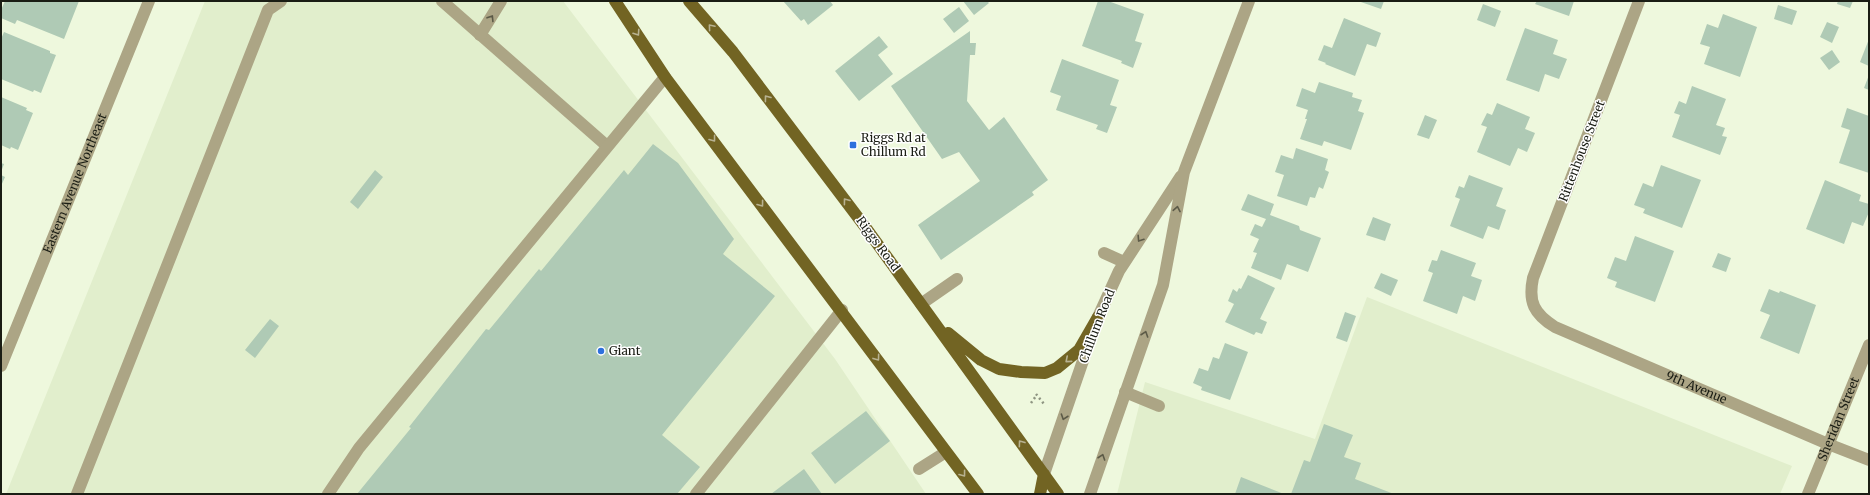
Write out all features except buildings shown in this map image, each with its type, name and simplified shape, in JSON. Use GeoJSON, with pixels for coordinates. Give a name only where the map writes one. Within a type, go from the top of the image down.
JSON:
{"type":"FeatureCollection","features":[{"type":"Feature","properties":{"kind":"main road"},"geometry":{"type":"LineString","coordinates":[[615,1],[665,76],[842,310],[978,494]]}},
{"type":"Feature","properties":{"kind":"main road","name":"Riggs Road"},"geometry":{"type":"LineString","coordinates":[[689,1],[733,52],[866,228],[1058,494]]}},
{"type":"Feature","properties":{"kind":"main road"},"geometry":{"type":"LineString","coordinates":[[934,321],[981,360],[1000,368],[1021,372],[1045,373],[1057,368],[1079,350],[1098,317]]}},
{"type":"Feature","properties":{"kind":"main road","name":"Chillum Road"},"geometry":{"type":"LineString","coordinates":[[1040,494],[1044,474]]}},
{"type":"Feature","properties":{"kind":"street","name":"Eastern Avenue Northeast"},"geometry":{"type":"LineString","coordinates":[[1,366],[149,1]]}},
{"type":"Feature","properties":{"kind":"street"},"geometry":{"type":"LineString","coordinates":[[77,494],[268,10],[281,1]]}},
{"type":"Feature","properties":{"kind":"street"},"geometry":{"type":"LineString","coordinates":[[442,1],[607,146]]}},
{"type":"Feature","properties":{"kind":"street"},"geometry":{"type":"LineString","coordinates":[[480,35],[501,1]]}},
{"type":"Feature","properties":{"kind":"street","name":"Chillum Road"},"geometry":{"type":"LineString","coordinates":[[1090,494],[1162,285],[1184,172],[1249,1]]}},
{"type":"Feature","properties":{"kind":"street","name":"Rittenhouse Street"},"geometry":{"type":"LineString","coordinates":[[1532,303],[1531,291],[1533,278],[1639,1]]}},
{"type":"Feature","properties":{"kind":"street"},"geometry":{"type":"LineString","coordinates":[[328,494],[359,448],[665,76]]}},
{"type":"Feature","properties":{"kind":"street","name":"Chillum Road"},"geometry":{"type":"LineString","coordinates":[[1044,474],[1098,317],[1119,271],[1184,172]]}},
{"type":"Feature","properties":{"kind":"street"},"geometry":{"type":"LineString","coordinates":[[1104,253],[1124,262]]}},
{"type":"Feature","properties":{"kind":"street"},"geometry":{"type":"LineString","coordinates":[[921,304],[958,279]]}},
{"type":"Feature","properties":{"kind":"street","name":"9th Avenue"},"geometry":{"type":"LineString","coordinates":[[1532,303],[1539,314],[1555,327],[1828,444],[1869,460]]}},
{"type":"Feature","properties":{"kind":"street"},"geometry":{"type":"LineString","coordinates":[[696,494],[842,310]]}},
{"type":"Feature","properties":{"kind":"street","name":"Sheridan Street"},"geometry":{"type":"LineString","coordinates":[[1808,494],[1869,345]]}},
{"type":"Feature","properties":{"kind":"street"},"geometry":{"type":"LineString","coordinates":[[1125,392],[1158,406]]}},
{"type":"Feature","properties":{"kind":"street"},"geometry":{"type":"LineString","coordinates":[[919,470],[946,452]]}},
{"type":"Feature","properties":{"kind":"path"},"geometry":{"type":"LineString","coordinates":[[1035,390],[1036,396],[1048,407]]}},
{"type":"Feature","properties":{"kind":"path"},"geometry":{"type":"LineString","coordinates":[[1031,403],[1036,396]]}},
{"type":"Feature","properties":{"kind":"shaded area"},"geometry":{"type":"Polygon","coordinates":[[[205,1],[563,1],[835,359],[926,494],[6,494],[205,1]]]}},
{"type":"Feature","properties":{"kind":"shaded area"},"geometry":{"type":"Polygon","coordinates":[[[1367,297],[1792,466],[1780,494],[1117,494],[1145,382],[1315,439],[1367,297]]]}},
{"type":"Feature","properties":{"kind":"place","name":"Riggs Rd at Chillum Rd"},"geometry":{"type":"Point","coordinates":[853,145]}},
{"type":"Feature","properties":{"kind":"place","name":"Giant"},"geometry":{"type":"Point","coordinates":[601,351]}}]}
